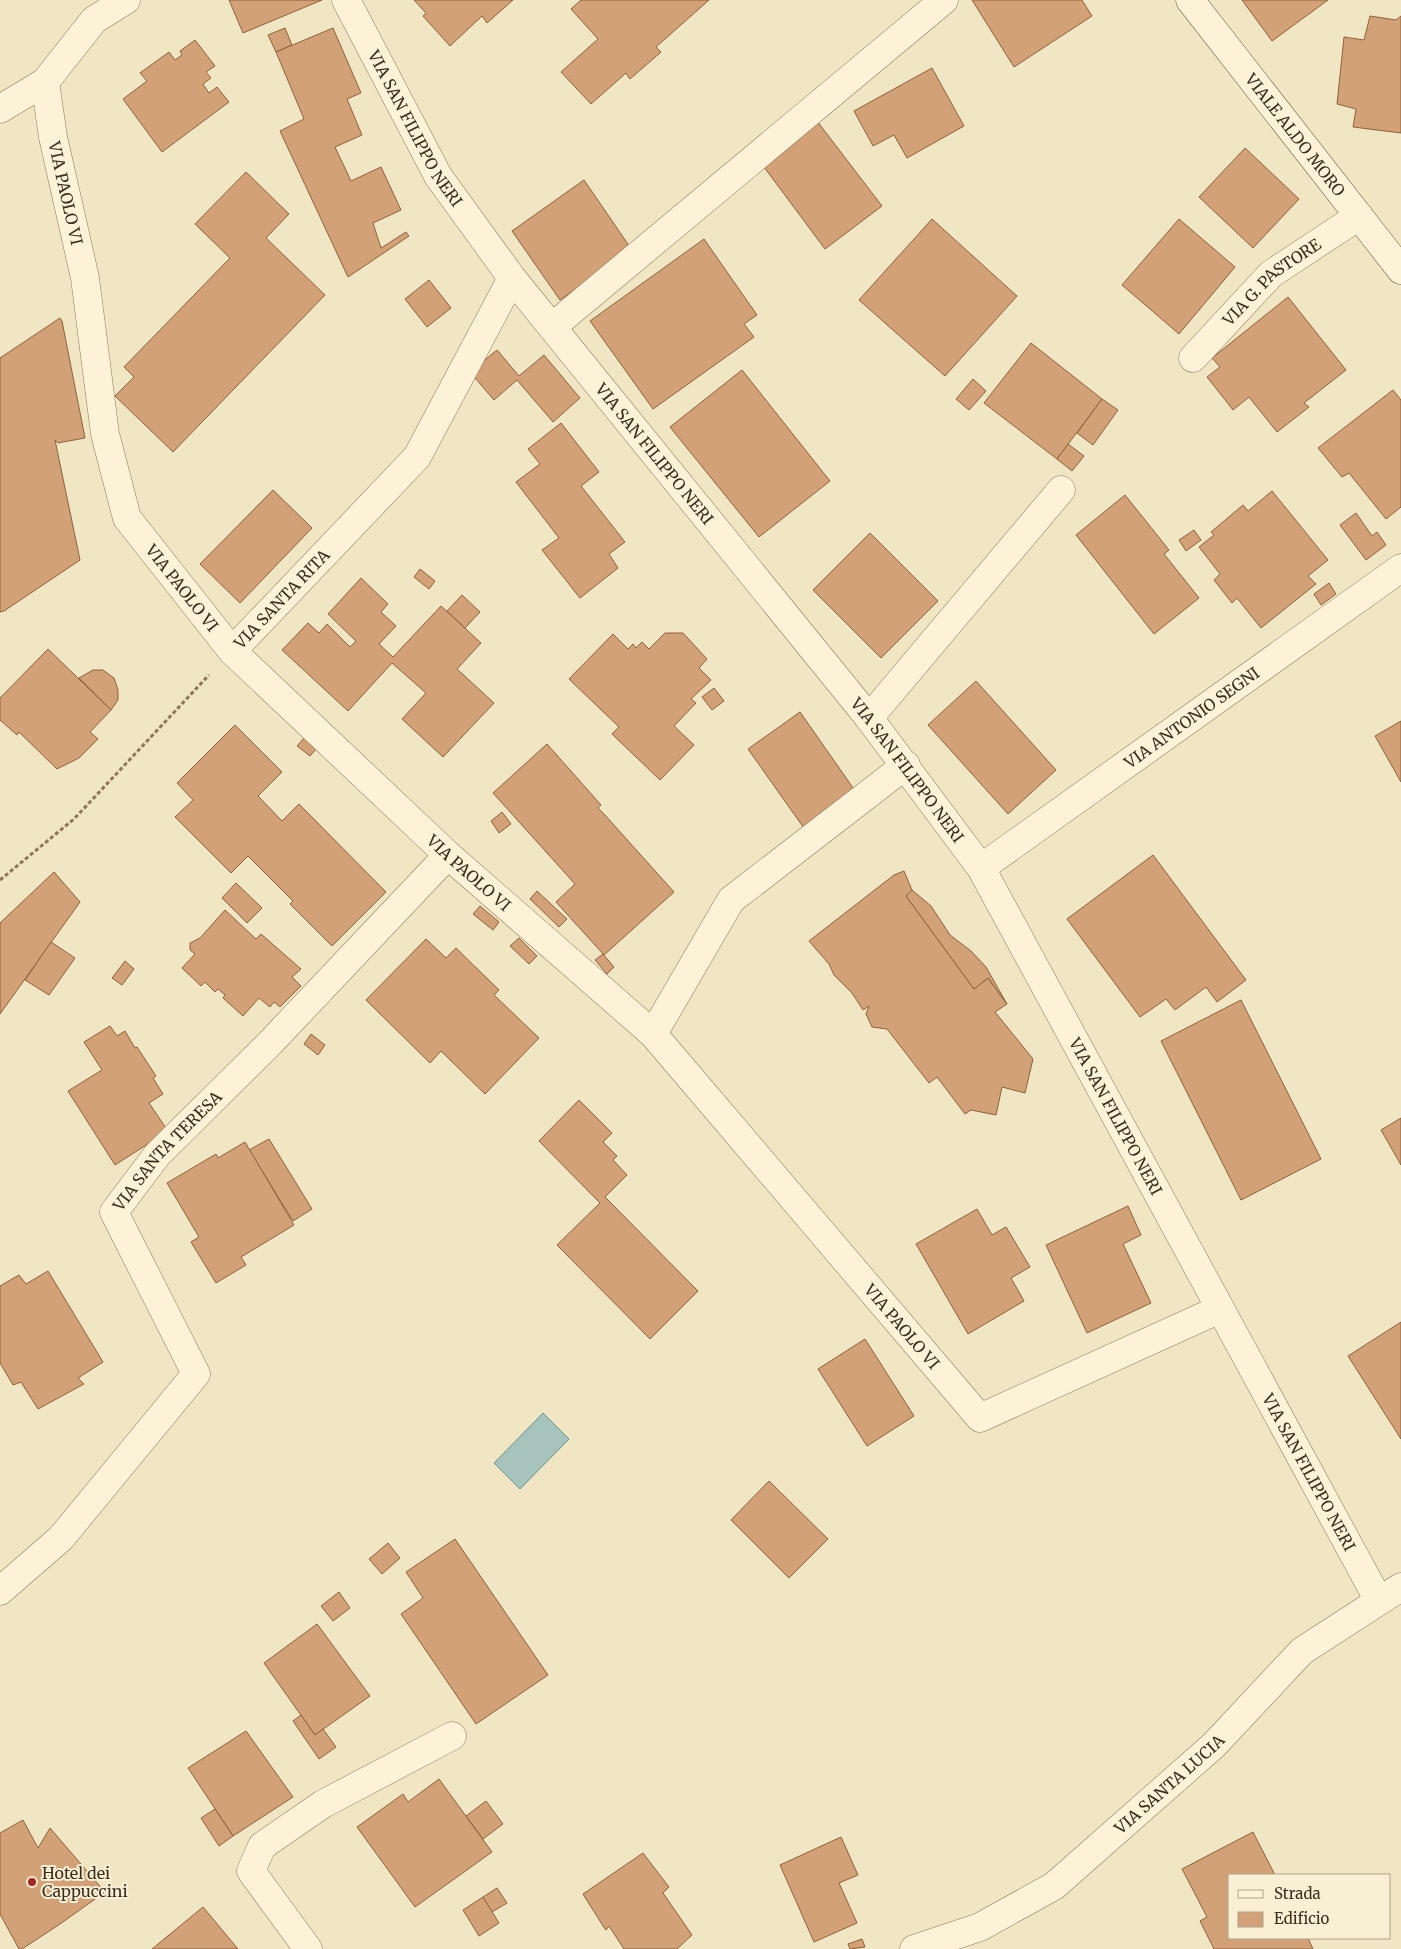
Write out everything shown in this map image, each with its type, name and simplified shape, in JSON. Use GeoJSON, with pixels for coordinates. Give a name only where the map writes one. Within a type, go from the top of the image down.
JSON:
{"type":"FeatureCollection","features":[{"type":"Feature","properties":{"kind":"street"},"geometry":{"type":"LineString","coordinates":[[0,109],[45,82],[94,20],[126,0]]}},
{"type":"Feature","properties":{"kind":"street","name":"VIA SAN FILIPPO NERI"},"geometry":{"type":"LineString","coordinates":[[346,0],[438,176],[512,278],[869,718],[982,868],[1378,1601]]}},
{"type":"Feature","properties":{"kind":"street"},"geometry":{"type":"LineString","coordinates":[[552,327],[944,0]]}},
{"type":"Feature","properties":{"kind":"street","name":"VIALE ALDO MORO"},"geometry":{"type":"LineString","coordinates":[[1190,0],[1401,270]]}},
{"type":"Feature","properties":{"kind":"street","name":"VIA PAOLO VI"},"geometry":{"type":"LineString","coordinates":[[45,82],[53,137],[85,278],[105,434],[127,518],[232,651],[448,856],[653,1034],[980,1418],[1220,1309]]}},
{"type":"Feature","properties":{"kind":"street","name":"VIA G. PASTORE"},"geometry":{"type":"LineString","coordinates":[[1192,358],[1271,274],[1359,216]]}},
{"type":"Feature","properties":{"kind":"street","name":"VIA SANTA RITA"},"geometry":{"type":"LineString","coordinates":[[232,651],[417,457],[512,278]]}},
{"type":"Feature","properties":{"kind":"street"},"geometry":{"type":"LineString","coordinates":[[869,718],[1061,490]]}},
{"type":"Feature","properties":{"kind":"street","name":"VIA ANTONIO SEGNI"},"geometry":{"type":"LineString","coordinates":[[982,868],[1401,568]]}},
{"type":"Feature","properties":{"kind":"street"},"geometry":{"type":"LineString","coordinates":[[653,1034],[731,900],[906,765]]}},
{"type":"Feature","properties":{"kind":"street","name":"VIA SANTA TERESA"},"geometry":{"type":"LineString","coordinates":[[0,1591],[61,1538],[196,1374],[114,1212],[157,1155],[270,1042],[448,856]]}},
{"type":"Feature","properties":{"kind":"street","name":"VIA SANTA LUCIA"},"geometry":{"type":"LineString","coordinates":[[914,1949],[980,1927],[1054,1886],[1214,1745],[1302,1651],[1401,1587]]}},
{"type":"Feature","properties":{"kind":"street"},"geometry":{"type":"LineString","coordinates":[[308,1949],[252,1871],[262,1846],[323,1804],[452,1736]]}},
{"type":"Feature","properties":{"kind":"path","name":"VIA SANTA RITA"},"geometry":{"type":"LineString","coordinates":[[0,880],[74,819],[232,651]]}},
{"type":"Feature","properties":{"kind":"water"},"geometry":{"type":"Polygon","coordinates":[[[543,1413],[569,1439],[520,1489],[494,1463],[543,1413]]]}},
{"type":"Feature","properties":{"kind":"building"},"geometry":{"type":"Polygon","coordinates":[[[229,0],[322,0],[243,33],[229,0]]]}},
{"type":"Feature","properties":{"kind":"building"},"geometry":{"type":"Polygon","coordinates":[[[414,0],[513,0],[487,23],[482,16],[450,46],[423,16],[426,13],[414,0]]]}},
{"type":"Feature","properties":{"kind":"building"},"geometry":{"type":"Polygon","coordinates":[[[581,0],[709,0],[656,47],[661,52],[630,79],[626,73],[591,104],[561,72],[598,39],[571,9],[581,0]]]}},
{"type":"Feature","properties":{"kind":"building"},"geometry":{"type":"Polygon","coordinates":[[[972,0],[1082,0],[1092,16],[1014,67],[972,0]]]}},
{"type":"Feature","properties":{"kind":"building"},"geometry":{"type":"Polygon","coordinates":[[[1242,0],[1328,0],[1272,41],[1242,0]]]}},
{"type":"Feature","properties":{"kind":"building"},"geometry":{"type":"Polygon","coordinates":[[[1370,16],[1396,20],[1401,16],[1401,133],[1353,127],[1356,109],[1337,104],[1344,37],[1364,40],[1370,16]]]}},
{"type":"Feature","properties":{"kind":"building"},"geometry":{"type":"Polygon","coordinates":[[[285,28],[292,45],[276,52],[268,35],[285,28]]]}},
{"type":"Feature","properties":{"kind":"building"},"geometry":{"type":"Polygon","coordinates":[[[333,28],[361,93],[347,99],[362,135],[335,147],[351,181],[381,167],[401,210],[373,223],[381,248],[406,232],[409,236],[348,277],[280,131],[304,119],[276,52],[333,28]]]}},
{"type":"Feature","properties":{"kind":"building"},"geometry":{"type":"Polygon","coordinates":[[[195,40],[215,66],[206,72],[211,78],[203,84],[209,93],[217,87],[229,102],[162,152],[123,99],[147,81],[140,73],[169,52],[175,60],[182,55],[180,51],[195,40]]]}},
{"type":"Feature","properties":{"kind":"building"},"geometry":{"type":"Polygon","coordinates":[[[932,68],[964,126],[907,158],[894,135],[873,146],[854,111],[932,68]]]}},
{"type":"Feature","properties":{"kind":"building"},"geometry":{"type":"Polygon","coordinates":[[[817,121],[882,206],[825,249],[761,163],[817,121]]]}},
{"type":"Feature","properties":{"kind":"building"},"geometry":{"type":"Polygon","coordinates":[[[1245,148],[1299,199],[1253,248],[1199,197],[1245,148]]]}},
{"type":"Feature","properties":{"kind":"building"},"geometry":{"type":"Polygon","coordinates":[[[246,172],[289,214],[266,238],[325,295],[173,452],[115,396],[134,377],[124,367],[230,258],[195,224],[246,172]]]}},
{"type":"Feature","properties":{"kind":"building"},"geometry":{"type":"Polygon","coordinates":[[[584,180],[632,250],[560,300],[512,231],[584,180]]]}},
{"type":"Feature","properties":{"kind":"building"},"geometry":{"type":"Polygon","coordinates":[[[932,219],[1017,296],[945,376],[859,300],[932,219]]]}},
{"type":"Feature","properties":{"kind":"building"},"geometry":{"type":"Polygon","coordinates":[[[1179,219],[1235,267],[1179,334],[1122,285],[1179,219]]]}},
{"type":"Feature","properties":{"kind":"building"},"geometry":{"type":"Polygon","coordinates":[[[704,239],[757,315],[744,324],[754,337],[653,409],[590,321],[704,239]]]}},
{"type":"Feature","properties":{"kind":"building"},"geometry":{"type":"Polygon","coordinates":[[[429,280],[451,308],[427,327],[405,299],[429,280]]]}},
{"type":"Feature","properties":{"kind":"building"},"geometry":{"type":"Polygon","coordinates":[[[1288,297],[1346,370],[1304,403],[1309,407],[1277,432],[1249,397],[1233,410],[1207,377],[1220,367],[1212,358],[1288,297]]]}},
{"type":"Feature","properties":{"kind":"building"},"geometry":{"type":"Polygon","coordinates":[[[60,318],[85,438],[58,443],[55,440],[80,560],[0,612],[0,358],[60,318]]]}},
{"type":"Feature","properties":{"kind":"building"},"geometry":{"type":"Polygon","coordinates":[[[1031,343],[1102,399],[1057,459],[984,403],[1031,343]]]}},
{"type":"Feature","properties":{"kind":"building"},"geometry":{"type":"Polygon","coordinates":[[[497,350],[519,376],[544,355],[580,398],[553,422],[517,380],[494,400],[470,372],[497,350]]]}},
{"type":"Feature","properties":{"kind":"building"},"geometry":{"type":"Polygon","coordinates":[[[742,370],[830,481],[759,537],[670,427],[742,370]]]}},
{"type":"Feature","properties":{"kind":"building"},"geometry":{"type":"Polygon","coordinates":[[[973,379],[986,391],[969,410],[956,399],[973,379]]]}},
{"type":"Feature","properties":{"kind":"building"},"geometry":{"type":"Polygon","coordinates":[[[1393,390],[1401,400],[1401,507],[1386,519],[1349,473],[1342,477],[1318,448],[1393,390]]]}},
{"type":"Feature","properties":{"kind":"building"},"geometry":{"type":"Polygon","coordinates":[[[1102,399],[1118,410],[1093,445],[1077,433],[1102,399]]]}},
{"type":"Feature","properties":{"kind":"building"},"geometry":{"type":"Polygon","coordinates":[[[561,423],[599,472],[581,486],[625,542],[609,554],[618,568],[580,598],[542,550],[559,538],[516,482],[540,464],[528,449],[561,423]]]}},
{"type":"Feature","properties":{"kind":"building"},"geometry":{"type":"Polygon","coordinates":[[[1068,444],[1084,456],[1072,471],[1057,459],[1068,444]]]}},
{"type":"Feature","properties":{"kind":"building"},"geometry":{"type":"Polygon","coordinates":[[[273,490],[312,528],[240,603],[200,564],[273,490]]]}},
{"type":"Feature","properties":{"kind":"building"},"geometry":{"type":"Polygon","coordinates":[[[1272,491],[1328,560],[1308,576],[1316,584],[1261,628],[1237,598],[1232,603],[1214,580],[1220,574],[1199,547],[1214,535],[1211,532],[1243,505],[1248,511],[1272,491]]]}},
{"type":"Feature","properties":{"kind":"building"},"geometry":{"type":"Polygon","coordinates":[[[1125,495],[1169,550],[1164,554],[1199,598],[1154,634],[1076,535],[1125,495]]]}},
{"type":"Feature","properties":{"kind":"building"},"geometry":{"type":"Polygon","coordinates":[[[1356,513],[1372,536],[1377,532],[1386,545],[1366,560],[1340,525],[1356,513]]]}},
{"type":"Feature","properties":{"kind":"building"},"geometry":{"type":"Polygon","coordinates":[[[1194,530],[1201,540],[1186,551],[1179,540],[1194,530]]]}},
{"type":"Feature","properties":{"kind":"building"},"geometry":{"type":"Polygon","coordinates":[[[870,533],[938,601],[881,658],[813,590],[870,533]]]}},
{"type":"Feature","properties":{"kind":"building"},"geometry":{"type":"Polygon","coordinates":[[[420,569],[435,581],[429,589],[414,577],[420,569]]]}},
{"type":"Feature","properties":{"kind":"building"},"geometry":{"type":"Polygon","coordinates":[[[361,578],[388,604],[381,612],[396,626],[379,644],[393,657],[441,606],[481,643],[457,669],[494,703],[443,757],[402,719],[426,693],[392,663],[348,711],[282,650],[308,623],[319,633],[327,624],[350,647],[356,641],[328,614],[361,578]]]}},
{"type":"Feature","properties":{"kind":"building"},"geometry":{"type":"Polygon","coordinates":[[[1329,583],[1336,594],[1321,605],[1314,594],[1329,583]]]}},
{"type":"Feature","properties":{"kind":"building"},"geometry":{"type":"Polygon","coordinates":[[[462,595],[480,612],[465,628],[447,611],[462,595]]]}},
{"type":"Feature","properties":{"kind":"building"},"geometry":{"type":"Polygon","coordinates":[[[665,633],[683,633],[707,659],[699,668],[711,680],[691,699],[696,703],[674,726],[694,745],[660,780],[612,734],[619,727],[569,679],[613,634],[628,649],[633,644],[636,648],[642,642],[649,649],[665,633]]]}},
{"type":"Feature","properties":{"kind":"building"},"geometry":{"type":"Polygon","coordinates":[[[48,649],[111,710],[90,732],[98,739],[79,758],[57,769],[19,732],[17,735],[0,720],[0,698],[48,649]]]}},
{"type":"Feature","properties":{"kind":"building"},"geometry":{"type":"Polygon","coordinates":[[[93,670],[103,670],[114,678],[118,690],[118,700],[111,710],[79,678],[93,670]]]}},
{"type":"Feature","properties":{"kind":"building"},"geometry":{"type":"Polygon","coordinates":[[[976,681],[1056,770],[1008,814],[928,725],[976,681]]]}},
{"type":"Feature","properties":{"kind":"building"},"geometry":{"type":"Polygon","coordinates":[[[714,688],[724,701],[712,710],[702,697],[714,688]]]}},
{"type":"Feature","properties":{"kind":"building"},"geometry":{"type":"Polygon","coordinates":[[[800,712],[858,795],[806,831],[748,749],[800,712]]]}},
{"type":"Feature","properties":{"kind":"building"},"geometry":{"type":"Polygon","coordinates":[[[1401,721],[1401,782],[1375,736],[1401,721]]]}},
{"type":"Feature","properties":{"kind":"building"},"geometry":{"type":"Polygon","coordinates":[[[235,725],[282,772],[258,796],[282,821],[299,804],[386,892],[332,946],[290,904],[293,901],[248,856],[231,873],[175,817],[193,800],[177,783],[235,725]]]}},
{"type":"Feature","properties":{"kind":"building"},"geometry":{"type":"Polygon","coordinates":[[[305,737],[317,748],[310,756],[297,746],[305,737]]]}},
{"type":"Feature","properties":{"kind":"building"},"geometry":{"type":"Polygon","coordinates":[[[547,744],[601,805],[598,808],[674,892],[604,955],[556,902],[575,884],[493,793],[547,744]]]}},
{"type":"Feature","properties":{"kind":"building"},"geometry":{"type":"Polygon","coordinates":[[[502,812],[511,824],[499,833],[491,821],[502,812]]]}},
{"type":"Feature","properties":{"kind":"building"},"geometry":{"type":"Polygon","coordinates":[[[1153,855],[1246,980],[1217,1002],[1206,987],[1175,1010],[1166,999],[1140,1017],[1067,919],[1153,855]]]}},
{"type":"Feature","properties":{"kind":"building"},"geometry":{"type":"Polygon","coordinates":[[[904,871],[912,890],[906,896],[974,989],[988,978],[1007,1004],[995,1012],[1033,1059],[1025,1093],[1002,1087],[996,1115],[971,1110],[965,1114],[937,1077],[929,1083],[887,1029],[872,1027],[866,1014],[869,1006],[863,1010],[852,993],[834,975],[829,964],[809,941],[894,875],[904,871]]]}},
{"type":"Feature","properties":{"kind":"building"},"geometry":{"type":"Polygon","coordinates":[[[54,872],[80,902],[0,1014],[0,923],[54,872]]]}},
{"type":"Feature","properties":{"kind":"building"},"geometry":{"type":"Polygon","coordinates":[[[236,883],[262,908],[247,923],[222,898],[236,883]]]}},
{"type":"Feature","properties":{"kind":"building"},"geometry":{"type":"Polygon","coordinates":[[[912,890],[931,906],[950,935],[971,951],[986,967],[1007,1004],[988,978],[974,989],[906,896],[912,890]]]}},
{"type":"Feature","properties":{"kind":"building"},"geometry":{"type":"Polygon","coordinates":[[[537,891],[567,919],[559,927],[530,899],[537,891]]]}},
{"type":"Feature","properties":{"kind":"building"},"geometry":{"type":"Polygon","coordinates":[[[480,906],[499,922],[493,930],[473,914],[480,906]]]}},
{"type":"Feature","properties":{"kind":"building"},"geometry":{"type":"Polygon","coordinates":[[[225,910],[256,939],[261,934],[301,969],[292,977],[301,986],[280,1007],[274,1002],[270,1007],[259,998],[243,1016],[223,998],[225,995],[218,989],[215,992],[205,982],[201,986],[182,968],[195,954],[190,950],[190,943],[200,938],[225,910]]]}},
{"type":"Feature","properties":{"kind":"building"},"geometry":{"type":"Polygon","coordinates":[[[519,938],[537,956],[529,964],[510,946],[519,938]]]}},
{"type":"Feature","properties":{"kind":"building"},"geometry":{"type":"Polygon","coordinates":[[[426,939],[446,958],[456,948],[499,990],[494,995],[539,1038],[485,1094],[441,1051],[430,1063],[366,1000],[426,939]]]}},
{"type":"Feature","properties":{"kind":"building"},"geometry":{"type":"Polygon","coordinates":[[[51,942],[75,958],[49,995],[25,980],[51,942]]]}},
{"type":"Feature","properties":{"kind":"building"},"geometry":{"type":"Polygon","coordinates":[[[603,954],[614,967],[607,974],[595,960],[603,954]]]}},
{"type":"Feature","properties":{"kind":"building"},"geometry":{"type":"Polygon","coordinates":[[[125,961],[134,969],[122,985],[112,978],[125,961]]]}},
{"type":"Feature","properties":{"kind":"building"},"geometry":{"type":"Polygon","coordinates":[[[1241,1000],[1321,1159],[1241,1200],[1161,1041],[1241,1000]]]}},
{"type":"Feature","properties":{"kind":"building"},"geometry":{"type":"Polygon","coordinates":[[[110,1026],[117,1036],[125,1031],[156,1076],[153,1078],[163,1094],[149,1103],[168,1131],[115,1165],[68,1091],[102,1070],[84,1042],[110,1026]]]}},
{"type":"Feature","properties":{"kind":"building"},"geometry":{"type":"Polygon","coordinates":[[[311,1034],[325,1045],[318,1055],[304,1044],[311,1034]]]}},
{"type":"Feature","properties":{"kind":"building"},"geometry":{"type":"Polygon","coordinates":[[[579,1100],[612,1133],[603,1142],[617,1156],[613,1160],[627,1175],[605,1197],[698,1291],[650,1339],[557,1245],[600,1203],[539,1141],[579,1100]]]}},
{"type":"Feature","properties":{"kind":"building"},"geometry":{"type":"Polygon","coordinates":[[[1401,1118],[1401,1165],[1381,1130],[1401,1118]]]}},
{"type":"Feature","properties":{"kind":"building"},"geometry":{"type":"Polygon","coordinates":[[[269,1139],[312,1209],[293,1221],[249,1150],[269,1139]]]}},
{"type":"Feature","properties":{"kind":"building"},"geometry":{"type":"Polygon","coordinates":[[[245,1142],[294,1225],[241,1257],[246,1265],[216,1283],[191,1242],[199,1237],[167,1183],[216,1154],[218,1158],[245,1142]]]}},
{"type":"Feature","properties":{"kind":"building"},"geometry":{"type":"Polygon","coordinates":[[[1128,1206],[1141,1235],[1123,1244],[1151,1303],[1087,1333],[1046,1245],[1128,1206]]]}},
{"type":"Feature","properties":{"kind":"building"},"geometry":{"type":"Polygon","coordinates":[[[977,1209],[992,1235],[1006,1227],[1030,1267],[1011,1278],[1024,1301],[968,1334],[916,1244],[977,1209]]]}},
{"type":"Feature","properties":{"kind":"building"},"geometry":{"type":"Polygon","coordinates":[[[48,1271],[103,1362],[78,1378],[84,1384],[38,1409],[21,1382],[13,1385],[0,1363],[0,1286],[19,1275],[26,1284],[48,1271]]]}},
{"type":"Feature","properties":{"kind":"building"},"geometry":{"type":"Polygon","coordinates":[[[1401,1322],[1401,1439],[1348,1356],[1401,1322]]]}},
{"type":"Feature","properties":{"kind":"building"},"geometry":{"type":"Polygon","coordinates":[[[865,1339],[914,1416],[867,1446],[818,1369],[865,1339]]]}},
{"type":"Feature","properties":{"kind":"building"},"geometry":{"type":"Polygon","coordinates":[[[769,1481],[828,1539],[789,1578],[731,1520],[769,1481]]]}},
{"type":"Feature","properties":{"kind":"building"},"geometry":{"type":"Polygon","coordinates":[[[455,1539],[548,1675],[476,1724],[401,1614],[423,1598],[406,1572],[455,1539]]]}},
{"type":"Feature","properties":{"kind":"building"},"geometry":{"type":"Polygon","coordinates":[[[388,1543],[400,1558],[382,1574],[369,1559],[388,1543]]]}},
{"type":"Feature","properties":{"kind":"building"},"geometry":{"type":"Polygon","coordinates":[[[339,1592],[350,1608],[333,1621],[321,1606],[339,1592]]]}},
{"type":"Feature","properties":{"kind":"building"},"geometry":{"type":"Polygon","coordinates":[[[317,1624],[370,1696],[315,1735],[264,1663],[317,1624]]]}},
{"type":"Feature","properties":{"kind":"building"},"geometry":{"type":"Polygon","coordinates":[[[301,1715],[315,1735],[323,1729],[336,1747],[319,1759],[293,1721],[301,1715]]]}},
{"type":"Feature","properties":{"kind":"building"},"geometry":{"type":"Polygon","coordinates":[[[246,1731],[293,1797],[233,1836],[188,1768],[246,1731]]]}},
{"type":"Feature","properties":{"kind":"building"},"geometry":{"type":"Polygon","coordinates":[[[439,1779],[492,1852],[415,1907],[357,1827],[403,1794],[408,1802],[439,1779]]]}},
{"type":"Feature","properties":{"kind":"building"},"geometry":{"type":"Polygon","coordinates":[[[486,1801],[503,1824],[483,1839],[466,1816],[486,1801]]]}},
{"type":"Feature","properties":{"kind":"building"},"geometry":{"type":"Polygon","coordinates":[[[215,1809],[233,1836],[219,1846],[201,1818],[215,1809]]]}},
{"type":"Feature","properties":{"kind":"building"},"geometry":{"type":"Polygon","coordinates":[[[23,1820],[38,1848],[50,1828],[105,1892],[60,1924],[22,1949],[19,1949],[0,1914],[0,1833],[23,1820]]]}},
{"type":"Feature","properties":{"kind":"building"},"geometry":{"type":"Polygon","coordinates":[[[1253,1832],[1274,1874],[1228,1874],[1228,1939],[1308,1939],[1313,1949],[1214,1949],[1200,1921],[1207,1917],[1182,1869],[1253,1832]]]}},
{"type":"Feature","properties":{"kind":"building"},"geometry":{"type":"Polygon","coordinates":[[[841,1837],[858,1875],[839,1883],[857,1923],[814,1942],[780,1865],[841,1837]]]}},
{"type":"Feature","properties":{"kind":"building"},"geometry":{"type":"Polygon","coordinates":[[[643,1853],[669,1887],[663,1893],[692,1935],[677,1949],[624,1949],[609,1926],[605,1929],[583,1894],[643,1853]]]}},
{"type":"Feature","properties":{"kind":"building"},"geometry":{"type":"Polygon","coordinates":[[[497,1888],[507,1903],[492,1912],[483,1897],[497,1888]]]}},
{"type":"Feature","properties":{"kind":"building"},"geometry":{"type":"Polygon","coordinates":[[[483,1897],[499,1923],[479,1936],[463,1910],[483,1897]]]}},
{"type":"Feature","properties":{"kind":"building"},"geometry":{"type":"Polygon","coordinates":[[[203,1907],[238,1949],[152,1949],[203,1907]]]}},
{"type":"Feature","properties":{"kind":"building"},"geometry":{"type":"Polygon","coordinates":[[[862,1939],[865,1947],[850,1949],[848,1944],[862,1939]]]}},
{"type":"Feature","properties":{"kind":"place","name":"Hotel dei Cappuccini"},"geometry":{"type":"Point","coordinates":[32,1882]}}]}
